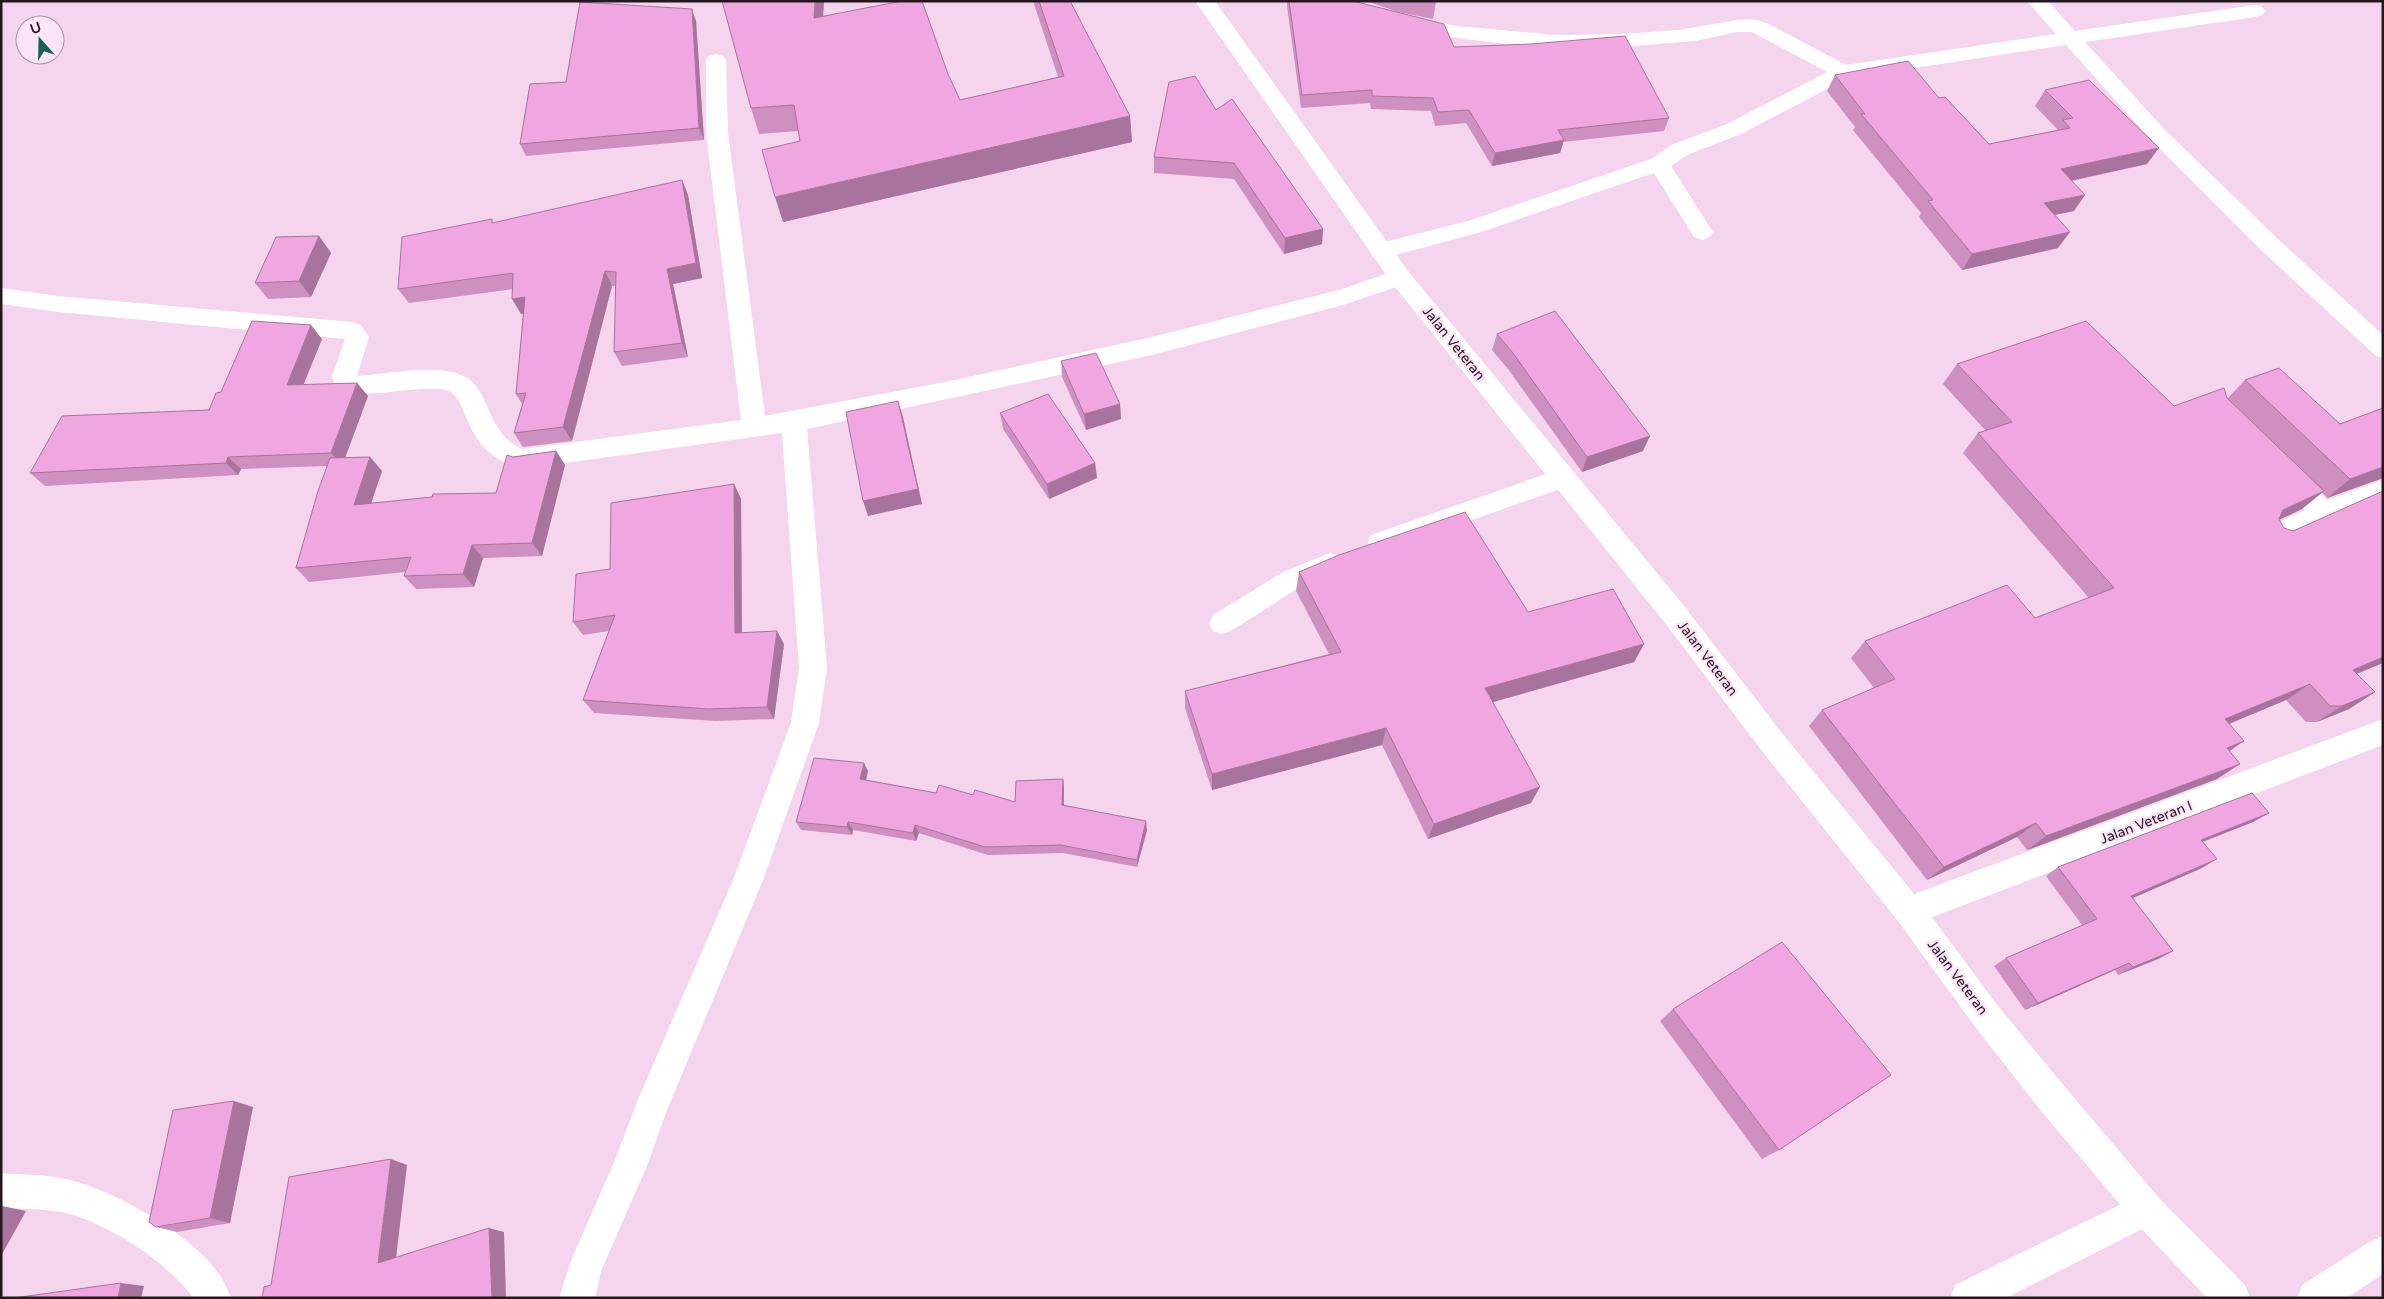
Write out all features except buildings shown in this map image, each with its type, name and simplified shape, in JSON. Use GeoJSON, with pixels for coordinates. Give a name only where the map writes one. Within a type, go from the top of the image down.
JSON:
{"type":"FeatureCollection","features":[{"type":"Feature","properties":{"kind":"street","name":"Jalan Veteran"},"geometry":{"type":"LineString","coordinates":[[1205,1],[1400,277],[1675,616],[1775,746],[1908,911],[1987,1017],[2047,1092],[2146,1209],[2232,1298]]}},
{"type":"Feature","properties":{"kind":"street"},"geometry":{"type":"LineString","coordinates":[[1342,1],[1354,7],[1426,28],[1509,40],[1613,42],[1701,34],[1742,24],[1751,24],[1760,27],[1843,72]]}},
{"type":"Feature","properties":{"kind":"street"},"geometry":{"type":"LineString","coordinates":[[2037,1],[2158,135],[2278,253],[2383,349]]}},
{"type":"Feature","properties":{"kind":"street"},"geometry":{"type":"LineString","coordinates":[[1381,251],[1473,228],[1659,164],[1678,150],[1734,129],[1843,72],[1886,64],[1966,56],[2071,38],[2255,11]]}},
{"type":"Feature","properties":{"kind":"street"},"geometry":{"type":"LineString","coordinates":[[716,60],[717,133],[754,427]]}},
{"type":"Feature","properties":{"kind":"street"},"geometry":{"type":"LineString","coordinates":[[1659,164],[1702,232]]}},
{"type":"Feature","properties":{"kind":"street"},"geometry":{"type":"LineString","coordinates":[[1,296],[58,304],[353,331],[357,336],[344,378],[345,383],[351,385],[440,380],[455,382],[468,394],[480,424],[492,442],[506,453],[522,459],[794,422],[1152,346],[1343,297],[1400,277]]}},
{"type":"Feature","properties":{"kind":"street"},"geometry":{"type":"LineString","coordinates":[[577,1298],[584,1270],[630,1166],[748,880],[805,723],[813,668],[794,422]]}},
{"type":"Feature","properties":{"kind":"street"},"geometry":{"type":"LineString","coordinates":[[2267,458],[2324,513]]}},
{"type":"Feature","properties":{"kind":"street"},"geometry":{"type":"LineString","coordinates":[[2272,537],[2345,503],[2383,490]]}},
{"type":"Feature","properties":{"kind":"street","name":"Jalan Veteran I"},"geometry":{"type":"LineString","coordinates":[[1908,911],[2383,732]]}},
{"type":"Feature","properties":{"kind":"street"},"geometry":{"type":"LineString","coordinates":[[1,1190],[67,1196],[129,1223],[174,1254],[201,1279],[213,1298]]}},
{"type":"Feature","properties":{"kind":"street"},"geometry":{"type":"LineString","coordinates":[[1968,1298],[2146,1209]]}},
{"type":"Feature","properties":{"kind":"street"},"geometry":{"type":"LineString","coordinates":[[2315,1298],[2383,1253]]}},
{"type":"Feature","properties":{"kind":"lane"},"geometry":{"type":"LineString","coordinates":[[1222,623],[1292,579],[1352,553],[1439,520],[1563,478]]}}]}
